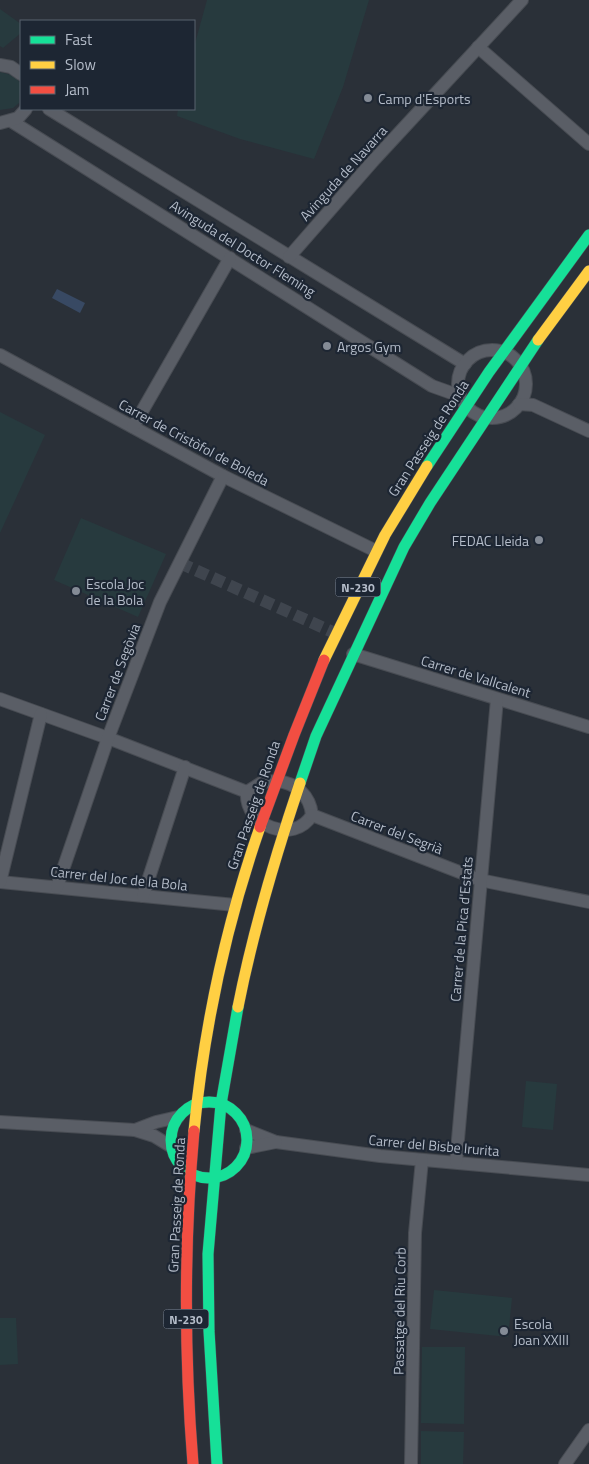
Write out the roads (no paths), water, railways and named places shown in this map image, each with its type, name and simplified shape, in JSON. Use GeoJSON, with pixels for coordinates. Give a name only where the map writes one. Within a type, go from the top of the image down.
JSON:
{"type":"FeatureCollection","features":[{"type":"Feature","properties":{"kind":"main road","name":"Gran Passeig de Ronda"},"geometry":{"type":"LineString","coordinates":[[193,1464],[188,1416],[185,1326],[190,1173],[203,1055],[222,956],[235,905],[296,727],[335,633],[376,551],[405,499],[467,407],[488,372],[505,352],[565,265],[589,235]]}},
{"type":"Feature","properties":{"kind":"main road","name":"N-230"},"geometry":{"type":"LineString","coordinates":[[217,1464],[209,1330],[208,1254],[221,1104],[228,1056],[248,957],[284,830],[316,736],[404,548],[484,417],[520,364],[589,271]]}},
{"type":"Feature","properties":{"kind":"main road"},"geometry":{"type":"LineString","coordinates":[[198,1103],[221,1104],[236,1112],[246,1130],[246,1148],[236,1167],[216,1178],[207,1178],[190,1173],[180,1165],[172,1146],[172,1129],[178,1117],[198,1103]]}},
{"type":"Feature","properties":{"kind":"street","name":"Avinguda de Navarra"},"geometry":{"type":"LineString","coordinates":[[289,257],[373,161],[522,0]]}},
{"type":"Feature","properties":{"kind":"street"},"geometry":{"type":"LineString","coordinates":[[478,47],[589,144]]}},
{"type":"Feature","properties":{"kind":"street"},"geometry":{"type":"LineString","coordinates":[[0,65],[11,67],[20,73]]}},
{"type":"Feature","properties":{"kind":"street"},"geometry":{"type":"LineString","coordinates":[[6,122],[18,118],[25,110]]}},
{"type":"Feature","properties":{"kind":"street","name":"Avinguda del Doctor Fleming"},"geometry":{"type":"LineString","coordinates":[[51,110],[465,364]]}},
{"type":"Feature","properties":{"kind":"street","name":"Avinguda del Doctor Fleming"},"geometry":{"type":"LineString","coordinates":[[6,122],[230,258],[432,386],[460,396]]}},
{"type":"Feature","properties":{"kind":"street"},"geometry":{"type":"LineString","coordinates":[[133,427],[230,258]]}},
{"type":"Feature","properties":{"kind":"street"},"geometry":{"type":"LineString","coordinates":[[493,350],[505,352],[520,364],[526,377],[523,398],[508,414],[496,418],[484,417],[467,407],[460,396],[458,384],[465,364],[475,355],[483,351],[493,350]]}},
{"type":"Feature","properties":{"kind":"street","name":"Carrer de Cristòfol de Boleda"},"geometry":{"type":"LineString","coordinates":[[0,355],[223,476],[376,551]]}},
{"type":"Feature","properties":{"kind":"street"},"geometry":{"type":"LineString","coordinates":[[523,398],[533,405],[589,431]]}},
{"type":"Feature","properties":{"kind":"street","name":"Carrer de Segòvia"},"geometry":{"type":"LineString","coordinates":[[57,887],[108,738],[160,602],[223,476]]}},
{"type":"Feature","properties":{"kind":"street","name":"Carrer de Vallcalent"},"geometry":{"type":"LineString","coordinates":[[353,654],[589,727]]}},
{"type":"Feature","properties":{"kind":"street"},"geometry":{"type":"LineString","coordinates":[[0,699],[108,738],[247,792]]}},
{"type":"Feature","properties":{"kind":"street","name":"Carrer de la Pica d'Estats"},"geometry":{"type":"LineString","coordinates":[[456,1162],[497,699]]}},
{"type":"Feature","properties":{"kind":"street"},"geometry":{"type":"LineString","coordinates":[[0,882],[41,714]]}},
{"type":"Feature","properties":{"kind":"street"},"geometry":{"type":"LineString","coordinates":[[143,896],[185,767]]}},
{"type":"Feature","properties":{"kind":"street"},"geometry":{"type":"LineString","coordinates":[[263,782],[288,782],[299,789],[308,799],[312,815],[306,824],[296,830],[272,828],[262,822],[250,810],[246,800],[247,792],[263,782]]}},
{"type":"Feature","properties":{"kind":"street","name":"Carrer del Segrià"},"geometry":{"type":"LineString","coordinates":[[312,815],[480,880],[589,902]]}},
{"type":"Feature","properties":{"kind":"street","name":"Carrer del Joc de la Bola"},"geometry":{"type":"LineString","coordinates":[[0,882],[235,905]]}},
{"type":"Feature","properties":{"kind":"street"},"geometry":{"type":"LineString","coordinates":[[135,1130],[156,1122],[178,1117]]}},
{"type":"Feature","properties":{"kind":"street"},"geometry":{"type":"LineString","coordinates":[[0,1122],[135,1130],[154,1136],[172,1146]]}},
{"type":"Feature","properties":{"kind":"street","name":"Carrer del Bisbe Irurita"},"geometry":{"type":"LineString","coordinates":[[246,1130],[276,1142],[422,1160],[589,1175]]}},
{"type":"Feature","properties":{"kind":"street","name":"Carrer del Bisbe Irurita"},"geometry":{"type":"LineString","coordinates":[[246,1148],[276,1142]]}},
{"type":"Feature","properties":{"kind":"street","name":"Passatge del Riu Corb"},"geometry":{"type":"LineString","coordinates":[[411,1464],[415,1233],[422,1160]]}},
{"type":"Feature","properties":{"kind":"street"},"geometry":{"type":"LineString","coordinates":[[565,1464],[589,1430]]}},
{"type":"Feature","properties":{"kind":"water"},"geometry":{"type":"Polygon","coordinates":[[[57,289],[85,303],[80,313],[52,298],[57,289]]]}},
{"type":"Feature","properties":{"kind":"tunnel"},"geometry":{"type":"LineString","coordinates":[[180,563],[335,633]]}},
{"type":"Feature","properties":{"kind":"place","name":"Camp d'Esports"},"geometry":{"type":"Point","coordinates":[368,98]}},
{"type":"Feature","properties":{"kind":"place","name":"Argos Gym"},"geometry":{"type":"Point","coordinates":[327,346]}},
{"type":"Feature","properties":{"kind":"place","name":"FEDAC Lleida"},"geometry":{"type":"Point","coordinates":[539,540]}},
{"type":"Feature","properties":{"kind":"place","name":"Escola Joc de la Bola"},"geometry":{"type":"Point","coordinates":[76,591]}},
{"type":"Feature","properties":{"kind":"place","name":"Escola Joan XXIII"},"geometry":{"type":"Point","coordinates":[504,1331]}}]}
